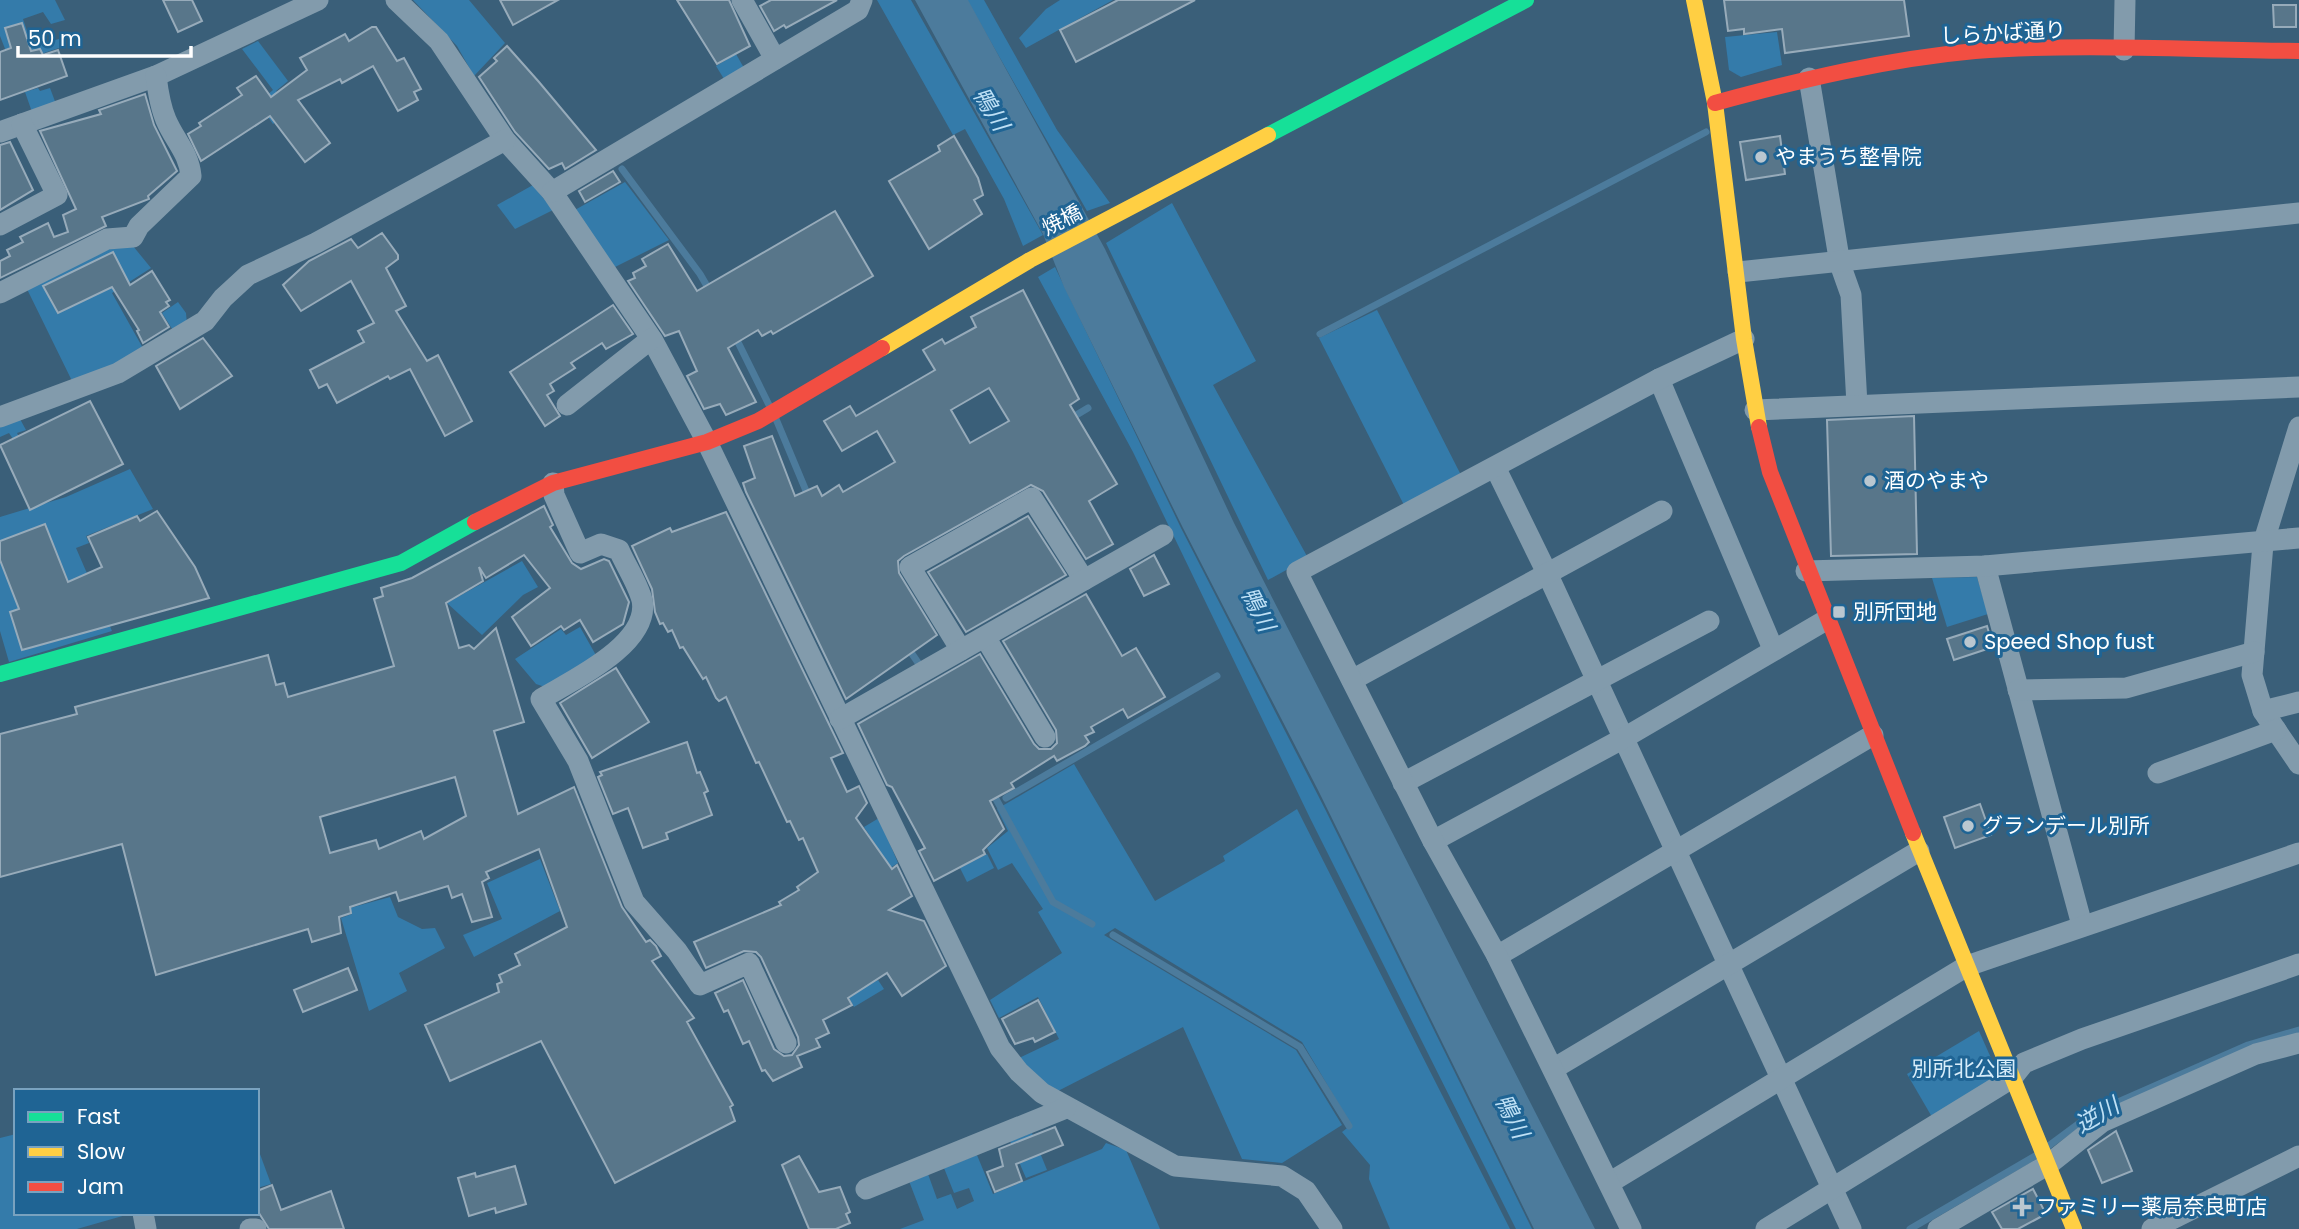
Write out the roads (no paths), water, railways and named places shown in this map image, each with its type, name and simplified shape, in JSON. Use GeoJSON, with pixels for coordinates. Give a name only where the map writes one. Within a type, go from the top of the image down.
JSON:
{"type":"FeatureCollection","features":[{"type":"Feature","properties":{"kind":"street"},"geometry":{"type":"LineString","coordinates":[[0,132],[156,76],[318,0]]}},
{"type":"Feature","properties":{"kind":"street"},"geometry":{"type":"LineString","coordinates":[[396,0],[439,41],[505,140],[552,192],[651,339],[707,442],[1000,1048],[1018,1073],[1066,1108],[1175,1166],[1282,1176],[1306,1191],[1332,1229]]}},
{"type":"Feature","properties":{"kind":"street"},"geometry":{"type":"LineString","coordinates":[[742,0],[775,59]]}},
{"type":"Feature","properties":{"kind":"street"},"geometry":{"type":"LineString","coordinates":[[552,192],[858,10],[862,0]]}},
{"type":"Feature","properties":{"kind":"street","name":"焼橋"},"geometry":{"type":"LineString","coordinates":[[0,674],[401,564],[518,498],[553,483],[707,442],[776,412],[1030,260],[1526,0]]}},
{"type":"Feature","properties":{"kind":"street"},"geometry":{"type":"LineString","coordinates":[[1694,0],[1715,103],[1755,410],[1770,472],[1806,572],[2074,1229]]}},
{"type":"Feature","properties":{"kind":"street"},"geometry":{"type":"LineString","coordinates":[[2124,50],[2125,0]]}},
{"type":"Feature","properties":{"kind":"street","name":"しらかば通り"},"geometry":{"type":"LineString","coordinates":[[1715,103],[1809,78],[1942,56],[2012,49],[2299,51]]}},
{"type":"Feature","properties":{"kind":"street"},"geometry":{"type":"LineString","coordinates":[[0,293],[107,239],[133,237],[139,226],[191,176],[189,158],[167,123],[160,105],[156,76]]}},
{"type":"Feature","properties":{"kind":"street"},"geometry":{"type":"LineString","coordinates":[[1809,78],[1840,264],[1851,295],[1857,405]]}},
{"type":"Feature","properties":{"kind":"street"},"geometry":{"type":"LineString","coordinates":[[0,225],[57,195],[22,124]]}},
{"type":"Feature","properties":{"kind":"street"},"geometry":{"type":"LineString","coordinates":[[0,417],[118,373],[205,321],[223,298],[248,275],[316,243],[505,140]]}},
{"type":"Feature","properties":{"kind":"street"},"geometry":{"type":"LineString","coordinates":[[1738,272],[1840,264],[2299,213]]}},
{"type":"Feature","properties":{"kind":"street"},"geometry":{"type":"LineString","coordinates":[[567,405],[651,339]]}},
{"type":"Feature","properties":{"kind":"street"},"geometry":{"type":"LineString","coordinates":[[1631,1229],[1497,956],[1433,841],[1297,572],[1496,469],[1659,379],[1744,339]]}},
{"type":"Feature","properties":{"kind":"street"},"geometry":{"type":"LineString","coordinates":[[1659,379],[1773,649]]}},
{"type":"Feature","properties":{"kind":"street"},"geometry":{"type":"LineString","coordinates":[[1755,410],[2299,387]]}},
{"type":"Feature","properties":{"kind":"street"},"geometry":{"type":"LineString","coordinates":[[2299,427],[2263,544],[2252,675],[2263,710],[2299,764]]}},
{"type":"Feature","properties":{"kind":"street"},"geometry":{"type":"LineString","coordinates":[[1496,469],[1852,1229]]}},
{"type":"Feature","properties":{"kind":"street"},"geometry":{"type":"LineString","coordinates":[[553,483],[554,495],[580,554],[601,544],[619,550],[642,602],[639,623],[614,655],[541,699],[578,761],[634,902],[677,951],[700,985],[749,963],[786,1043]]}},
{"type":"Feature","properties":{"kind":"street"},"geometry":{"type":"LineString","coordinates":[[961,650],[910,567],[1032,498],[1084,580]]}},
{"type":"Feature","properties":{"kind":"street"},"geometry":{"type":"LineString","coordinates":[[1352,680],[1662,511]]}},
{"type":"Feature","properties":{"kind":"street"},"geometry":{"type":"LineString","coordinates":[[840,719],[1163,536]]}},
{"type":"Feature","properties":{"kind":"street"},"geometry":{"type":"LineString","coordinates":[[1806,572],[1985,566],[2263,544],[2299,538]]}},
{"type":"Feature","properties":{"kind":"street"},"geometry":{"type":"LineString","coordinates":[[1985,566],[2082,925]]}},
{"type":"Feature","properties":{"kind":"street"},"geometry":{"type":"LineString","coordinates":[[1433,841],[1624,738],[1826,620]]}},
{"type":"Feature","properties":{"kind":"street"},"geometry":{"type":"LineString","coordinates":[[1404,783],[1596,678],[1709,621]]}},
{"type":"Feature","properties":{"kind":"street"},"geometry":{"type":"LineString","coordinates":[[985,637],[1045,737]]}},
{"type":"Feature","properties":{"kind":"street"},"geometry":{"type":"LineString","coordinates":[[2018,690],[2126,688],[2254,652]]}},
{"type":"Feature","properties":{"kind":"street"},"geometry":{"type":"LineString","coordinates":[[2263,710],[2299,702]]}},
{"type":"Feature","properties":{"kind":"street"},"geometry":{"type":"LineString","coordinates":[[2158,773],[2276,730]]}},
{"type":"Feature","properties":{"kind":"street"},"geometry":{"type":"LineString","coordinates":[[1497,956],[1873,735]]}},
{"type":"Feature","properties":{"kind":"street"},"geometry":{"type":"LineString","coordinates":[[1553,1069],[1919,851]]}},
{"type":"Feature","properties":{"kind":"street"},"geometry":{"type":"LineString","coordinates":[[1609,1183],[1967,966],[2299,853]]}},
{"type":"Feature","properties":{"kind":"street"},"geometry":{"type":"LineString","coordinates":[[1766,1229],[2012,1078],[2024,1063],[2082,1039],[2299,964]]}},
{"type":"Feature","properties":{"kind":"street"},"geometry":{"type":"LineString","coordinates":[[1938,1229],[2047,1161],[2102,1122],[2256,1054],[2299,1043]]}},
{"type":"Feature","properties":{"kind":"street"},"geometry":{"type":"LineString","coordinates":[[866,1189],[1066,1108]]}},
{"type":"Feature","properties":{"kind":"street"},"geometry":{"type":"LineString","coordinates":[[2152,1229],[2299,1156]]}},
{"type":"Feature","properties":{"kind":"street"},"geometry":{"type":"LineString","coordinates":[[250,1229],[256,1229]]}},
{"type":"Feature","properties":{"kind":"water","name":"鴨川"},"geometry":{"type":"Polygon","coordinates":[[[915,0],[968,0],[1105,249],[1234,523],[1595,1229],[1534,1229],[1318,790],[1183,528],[1064,287],[1043,234],[915,0]]]}},
{"type":"Feature","properties":{"kind":"waterway"},"geometry":{"type":"LineString","coordinates":[[1320,334],[1706,132]]}},
{"type":"Feature","properties":{"kind":"waterway"},"geometry":{"type":"LineString","coordinates":[[622,169],[700,274],[711,293]]}},
{"type":"Feature","properties":{"kind":"waterway"},"geometry":{"type":"LineString","coordinates":[[734,334],[769,405]]}},
{"type":"Feature","properties":{"kind":"waterway"},"geometry":{"type":"LineString","coordinates":[[1068,420],[1088,408]]}},
{"type":"Feature","properties":{"kind":"waterway"},"geometry":{"type":"LineString","coordinates":[[776,419],[809,498]]}},
{"type":"Feature","properties":{"kind":"waterway"},"geometry":{"type":"LineString","coordinates":[[906,645],[923,670]]}},
{"type":"Feature","properties":{"kind":"waterway"},"geometry":{"type":"LineString","coordinates":[[1006,798],[1217,676]]}},
{"type":"Feature","properties":{"kind":"waterway"},"geometry":{"type":"LineString","coordinates":[[991,790],[1053,902],[1092,924]]}},
{"type":"Feature","properties":{"kind":"waterway"},"geometry":{"type":"LineString","coordinates":[[1113,935],[1300,1047],[1349,1126]]}},
{"type":"Feature","properties":{"kind":"waterway","name":"逆川"},"geometry":{"type":"LineString","coordinates":[[2047,1147],[2093,1113],[2248,1045],[2299,1030]]}},
{"type":"Feature","properties":{"kind":"waterway","name":"逆川"},"geometry":{"type":"LineString","coordinates":[[1910,1229],[2035,1156]]}},
{"type":"Feature","properties":{"kind":"place","name":"やまうち整骨院"},"geometry":{"type":"Point","coordinates":[1761,157]}},
{"type":"Feature","properties":{"kind":"place","name":"酒のやまや"},"geometry":{"type":"Point","coordinates":[1870,481]}},
{"type":"Feature","properties":{"kind":"place","name":"別所団地"},"geometry":{"type":"Point","coordinates":[1839,612]}},
{"type":"Feature","properties":{"kind":"place","name":"Speed Shop fust"},"geometry":{"type":"Point","coordinates":[1970,642]}},
{"type":"Feature","properties":{"kind":"place","name":"グランデール別所"},"geometry":{"type":"Point","coordinates":[1968,826]}},
{"type":"Feature","properties":{"kind":"place","name":"ファミリー薬局奈良町店"},"geometry":{"type":"Point","coordinates":[2022,1207]}},
{"type":"Feature","properties":{"kind":"park label","name":"別所北公園"},"geometry":{"type":"Point","coordinates":[1964,1069]}}]}
